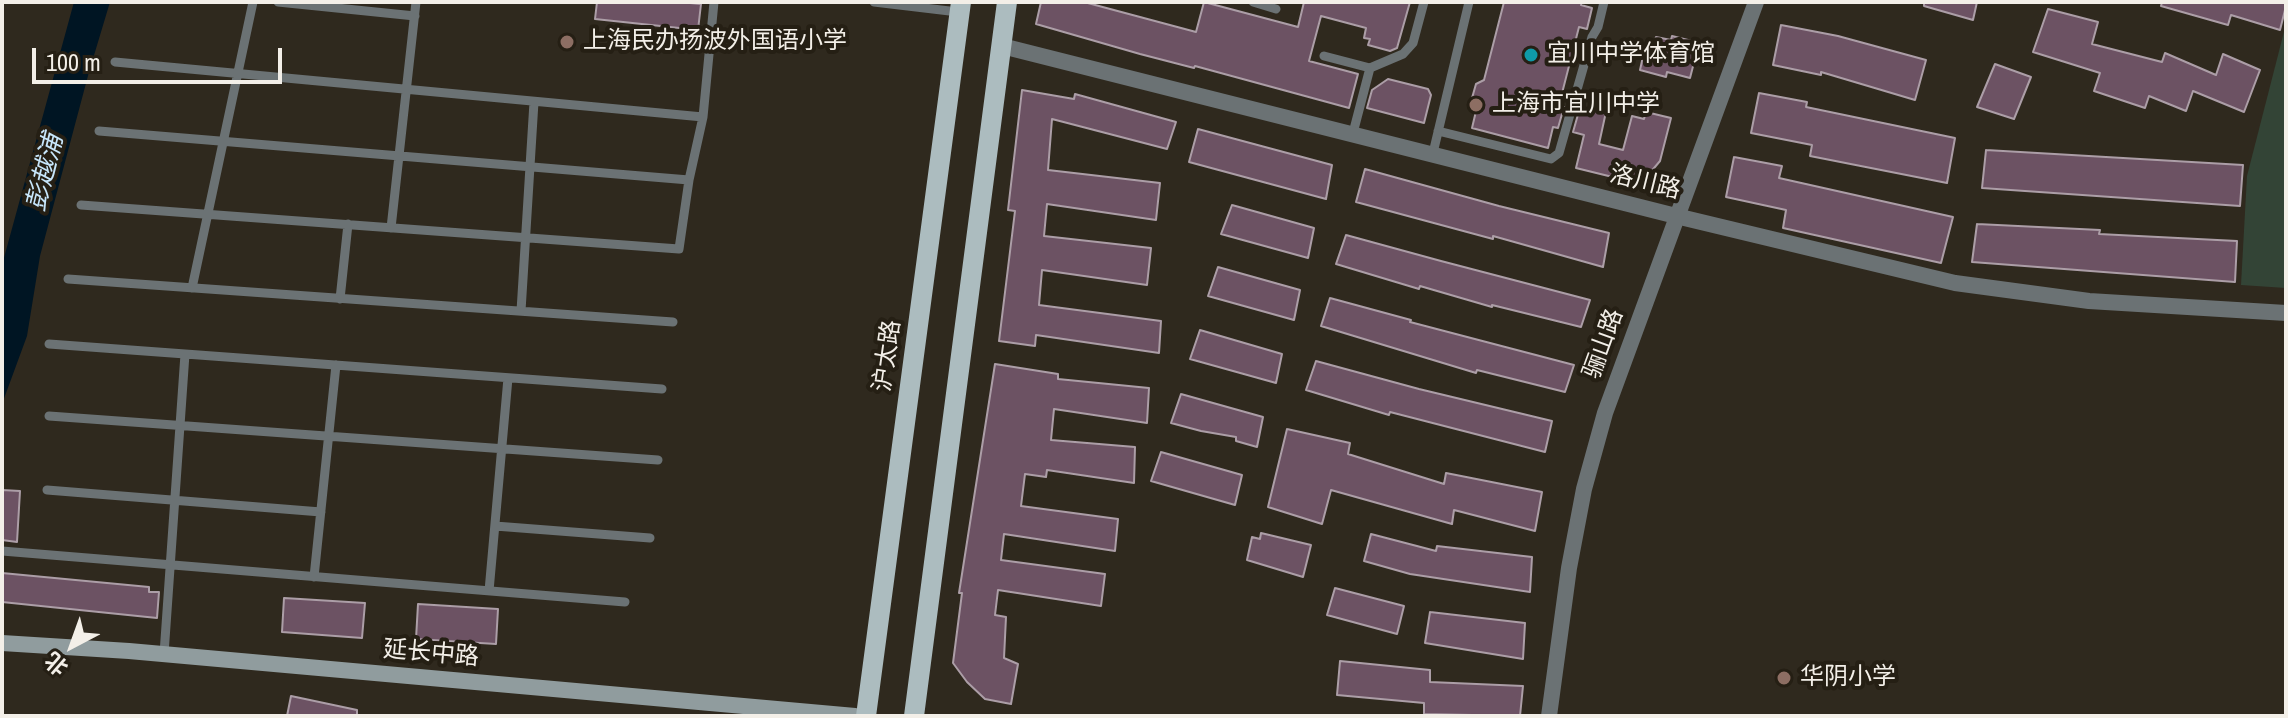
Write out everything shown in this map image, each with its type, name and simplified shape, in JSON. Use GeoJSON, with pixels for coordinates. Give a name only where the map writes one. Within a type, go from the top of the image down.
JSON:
{"type":"FeatureCollection","features":[{"type":"Feature","properties":{"kind":"main road"},"geometry":{"type":"LineString","coordinates":[[914,716],[1007,2]]}},
{"type":"Feature","properties":{"kind":"main road","name":"沪太路"},"geometry":{"type":"LineString","coordinates":[[866,716],[960,7]]}},
{"type":"Feature","properties":{"kind":"street","name":"骊山路"},"geometry":{"type":"LineString","coordinates":[[1549,716],[1569,568],[1584,489],[1605,413],[1756,2]]}},
{"type":"Feature","properties":{"kind":"street","name":"洛川路"},"geometry":{"type":"LineString","coordinates":[[1002,46],[1955,283],[2089,301],[2286,313]]}},
{"type":"Feature","properties":{"kind":"street","name":"延长中路"},"geometry":{"type":"LineString","coordinates":[[2,643],[164,654],[855,716]]}},
{"type":"Feature","properties":{"kind":"lane"},"geometry":{"type":"LineString","coordinates":[[192,288],[253,2]]}},
{"type":"Feature","properties":{"kind":"lane"},"geometry":{"type":"LineString","coordinates":[[278,2],[415,16]]}},
{"type":"Feature","properties":{"kind":"lane"},"geometry":{"type":"LineString","coordinates":[[391,228],[416,2]]}},
{"type":"Feature","properties":{"kind":"lane"},"geometry":{"type":"LineString","coordinates":[[81,205],[679,249],[689,180],[703,117],[714,2]]}},
{"type":"Feature","properties":{"kind":"lane"},"geometry":{"type":"LineString","coordinates":[[874,2],[960,7]]}},
{"type":"Feature","properties":{"kind":"lane"},"geometry":{"type":"LineString","coordinates":[[1253,2],[1276,9]]}},
{"type":"Feature","properties":{"kind":"lane"},"geometry":{"type":"LineString","coordinates":[[1324,56],[1370,68],[1403,54],[1413,43],[1424,2]]}},
{"type":"Feature","properties":{"kind":"lane"},"geometry":{"type":"LineString","coordinates":[[1433,153],[1469,2]]}},
{"type":"Feature","properties":{"kind":"lane"},"geometry":{"type":"LineString","coordinates":[[1438,131],[1551,159],[1559,153],[1604,2]]}},
{"type":"Feature","properties":{"kind":"lane"},"geometry":{"type":"LineString","coordinates":[[115,62],[703,117]]}},
{"type":"Feature","properties":{"kind":"lane"},"geometry":{"type":"LineString","coordinates":[[1353,133],[1370,68]]}},
{"type":"Feature","properties":{"kind":"lane"},"geometry":{"type":"LineString","coordinates":[[521,311],[534,102]]}},
{"type":"Feature","properties":{"kind":"lane"},"geometry":{"type":"LineString","coordinates":[[99,131],[689,180]]}},
{"type":"Feature","properties":{"kind":"lane"},"geometry":{"type":"LineString","coordinates":[[340,299],[348,224]]}},
{"type":"Feature","properties":{"kind":"lane"},"geometry":{"type":"LineString","coordinates":[[68,279],[673,322]]}},
{"type":"Feature","properties":{"kind":"lane"},"geometry":{"type":"LineString","coordinates":[[49,344],[662,389]]}},
{"type":"Feature","properties":{"kind":"lane"},"geometry":{"type":"LineString","coordinates":[[164,654],[185,354]]}},
{"type":"Feature","properties":{"kind":"lane"},"geometry":{"type":"LineString","coordinates":[[314,577],[336,365]]}},
{"type":"Feature","properties":{"kind":"lane"},"geometry":{"type":"LineString","coordinates":[[489,591],[508,378]]}},
{"type":"Feature","properties":{"kind":"lane"},"geometry":{"type":"LineString","coordinates":[[49,416],[658,460]]}},
{"type":"Feature","properties":{"kind":"lane"},"geometry":{"type":"LineString","coordinates":[[47,490],[321,512]]}},
{"type":"Feature","properties":{"kind":"lane"},"geometry":{"type":"LineString","coordinates":[[495,526],[650,538]]}},
{"type":"Feature","properties":{"kind":"lane"},"geometry":{"type":"LineString","coordinates":[[2,551],[625,602]]}},
{"type":"Feature","properties":{"kind":"green space"},"geometry":{"type":"Polygon","coordinates":[[[2286,24],[2286,288],[2241,285],[2247,176],[2286,24]]]}},
{"type":"Feature","properties":{"kind":"water","name":"彭越浦"},"geometry":{"type":"Polygon","coordinates":[[[74,2],[110,2],[40,256],[27,336],[2,404],[2,265],[74,2]]]}},
{"type":"Feature","properties":{"kind":"building"},"geometry":{"type":"Polygon","coordinates":[[[597,2],[701,4],[698,30],[595,19],[597,2]]]}},
{"type":"Feature","properties":{"kind":"building"},"geometry":{"type":"Polygon","coordinates":[[[1041,2],[1084,2],[1196,32],[1204,2],[1298,27],[1304,2],[1410,2],[1397,48],[1390,51],[1368,45],[1370,39],[1364,38],[1366,28],[1321,16],[1309,61],[1358,74],[1349,108],[1036,24],[1041,2]]]}},
{"type":"Feature","properties":{"kind":"building","name":"宜川中学体育馆"},"geometry":{"type":"Polygon","coordinates":[[[1504,2],[1582,2],[1581,5],[1592,8],[1587,29],[1579,27],[1559,105],[1564,107],[1558,128],[1553,127],[1548,148],[1472,128],[1477,107],[1470,105],[1476,84],[1484,80],[1504,2]]]}},
{"type":"Feature","properties":{"kind":"building"},"geometry":{"type":"Polygon","coordinates":[[[1924,2],[1977,2],[1973,20],[1924,6],[1924,2]]]}},
{"type":"Feature","properties":{"kind":"building"},"geometry":{"type":"Polygon","coordinates":[[[2162,2],[2286,2],[2286,6],[2280,30],[2231,15],[2228,25],[2161,6],[2162,2]]]}},
{"type":"Feature","properties":{"kind":"building"},"geometry":{"type":"Polygon","coordinates":[[[2048,9],[2098,22],[2092,44],[2162,62],[2165,53],[2216,75],[2223,54],[2260,70],[2244,112],[2193,91],[2186,111],[2149,96],[2145,108],[2094,91],[2100,73],[2033,52],[2048,9]]]}},
{"type":"Feature","properties":{"kind":"building"},"geometry":{"type":"Polygon","coordinates":[[[1781,25],[1838,36],[1926,60],[1915,100],[1821,72],[1821,75],[1773,65],[1781,25]]]}},
{"type":"Feature","properties":{"kind":"building"},"geometry":{"type":"Polygon","coordinates":[[[1672,36],[1692,41],[1691,45],[1698,47],[1690,78],[1667,72],[1666,77],[1640,70],[1644,52],[1652,54],[1656,37],[1671,40],[1672,36]]]}},
{"type":"Feature","properties":{"kind":"building"},"geometry":{"type":"Polygon","coordinates":[[[1995,64],[2031,77],[2014,119],[1977,107],[1995,64]]]}},
{"type":"Feature","properties":{"kind":"building"},"geometry":{"type":"Polygon","coordinates":[[[1388,79],[1428,89],[1431,95],[1424,123],[1367,108],[1372,90],[1388,79]]]}},
{"type":"Feature","properties":{"kind":"building"},"geometry":{"type":"Polygon","coordinates":[[[1022,90],[1074,99],[1075,94],[1176,122],[1167,149],[1052,119],[1048,170],[1160,183],[1156,220],[1047,204],[1044,236],[1151,248],[1147,285],[1042,270],[1039,305],[1161,321],[1159,353],[1036,335],[1035,346],[999,341],[1015,211],[1008,210],[1022,90]]]}},
{"type":"Feature","properties":{"kind":"building"},"geometry":{"type":"Polygon","coordinates":[[[1759,93],[1807,102],[1806,107],[1955,138],[1947,183],[1810,156],[1812,145],[1751,133],[1759,93]]]}},
{"type":"Feature","properties":{"kind":"building"},"geometry":{"type":"Polygon","coordinates":[[[1594,94],[1609,98],[1599,144],[1623,150],[1632,116],[1644,119],[1646,112],[1671,118],[1660,161],[1644,180],[1637,183],[1576,168],[1584,135],[1573,132],[1579,111],[1589,113],[1594,94]]]}},
{"type":"Feature","properties":{"kind":"building"},"geometry":{"type":"Polygon","coordinates":[[[1198,129],[1332,165],[1326,199],[1189,162],[1198,129]]]}},
{"type":"Feature","properties":{"kind":"building"},"geometry":{"type":"Polygon","coordinates":[[[1986,150],[2243,165],[2240,206],[1982,188],[1986,150]]]}},
{"type":"Feature","properties":{"kind":"building"},"geometry":{"type":"Polygon","coordinates":[[[1734,157],[1782,166],[1779,178],[1953,217],[1941,263],[1783,228],[1786,210],[1726,197],[1734,157]]]}},
{"type":"Feature","properties":{"kind":"building"},"geometry":{"type":"Polygon","coordinates":[[[1365,169],[1609,233],[1603,267],[1356,202],[1365,169]]]}},
{"type":"Feature","properties":{"kind":"building"},"geometry":{"type":"Polygon","coordinates":[[[1232,205],[1314,228],[1308,258],[1221,234],[1232,205]]]}},
{"type":"Feature","properties":{"kind":"building"},"geometry":{"type":"Polygon","coordinates":[[[1977,224],[2237,241],[2235,282],[1972,262],[1977,224]]]}},
{"type":"Feature","properties":{"kind":"building"},"geometry":{"type":"Polygon","coordinates":[[[1346,235],[1590,300],[1581,327],[1492,307],[1420,286],[1419,289],[1336,264],[1346,235]]]}},
{"type":"Feature","properties":{"kind":"building"},"geometry":{"type":"Polygon","coordinates":[[[1218,267],[1300,290],[1294,320],[1208,296],[1218,267]]]}},
{"type":"Feature","properties":{"kind":"building"},"geometry":{"type":"Polygon","coordinates":[[[1330,298],[1574,365],[1565,392],[1477,370],[1476,373],[1321,326],[1330,298]]]}},
{"type":"Feature","properties":{"kind":"building"},"geometry":{"type":"Polygon","coordinates":[[[1200,330],[1282,354],[1276,383],[1190,359],[1200,330]]]}},
{"type":"Feature","properties":{"kind":"building"},"geometry":{"type":"Polygon","coordinates":[[[1316,361],[1552,421],[1545,452],[1390,412],[1389,415],[1306,390],[1316,361]]]}},
{"type":"Feature","properties":{"kind":"building"},"geometry":{"type":"Polygon","coordinates":[[[995,364],[1058,374],[1058,379],[1149,388],[1147,423],[1054,409],[1051,440],[1135,447],[1134,483],[1047,470],[1046,477],[1025,474],[1021,506],[1118,519],[1115,551],[1004,534],[1001,560],[1105,574],[1101,606],[998,590],[995,615],[1006,617],[1004,658],[1018,664],[1011,704],[985,699],[953,663],[962,593],[959,593],[995,364]]]}},
{"type":"Feature","properties":{"kind":"building"},"geometry":{"type":"Polygon","coordinates":[[[1181,394],[1263,417],[1257,447],[1236,441],[1236,437],[1171,423],[1181,394]]]}},
{"type":"Feature","properties":{"kind":"building"},"geometry":{"type":"Polygon","coordinates":[[[1287,429],[1350,443],[1348,454],[1444,484],[1446,473],[1542,492],[1535,531],[1454,510],[1452,524],[1331,490],[1322,524],[1268,507],[1287,429]]]}},
{"type":"Feature","properties":{"kind":"building"},"geometry":{"type":"Polygon","coordinates":[[[1161,452],[1242,475],[1235,505],[1151,481],[1161,452]]]}},
{"type":"Feature","properties":{"kind":"building"},"geometry":{"type":"Polygon","coordinates":[[[2,490],[20,491],[17,542],[2,540],[2,490]]]}},
{"type":"Feature","properties":{"kind":"building"},"geometry":{"type":"Polygon","coordinates":[[[1261,533],[1311,545],[1303,577],[1247,560],[1252,537],[1260,539],[1261,533]]]}},
{"type":"Feature","properties":{"kind":"building"},"geometry":{"type":"Polygon","coordinates":[[[1371,534],[1436,551],[1437,546],[1532,557],[1530,592],[1410,574],[1364,561],[1371,534]]]}},
{"type":"Feature","properties":{"kind":"building"},"geometry":{"type":"Polygon","coordinates":[[[2,573],[149,587],[149,592],[159,592],[157,618],[2,602],[2,573]]]}},
{"type":"Feature","properties":{"kind":"building"},"geometry":{"type":"Polygon","coordinates":[[[1335,588],[1404,606],[1397,634],[1327,615],[1335,588]]]}},
{"type":"Feature","properties":{"kind":"building"},"geometry":{"type":"Polygon","coordinates":[[[284,598],[365,603],[362,638],[282,632],[284,598]]]}},
{"type":"Feature","properties":{"kind":"building"},"geometry":{"type":"Polygon","coordinates":[[[418,604],[498,609],[496,644],[416,639],[418,604]]]}},
{"type":"Feature","properties":{"kind":"building"},"geometry":{"type":"Polygon","coordinates":[[[1430,612],[1525,623],[1523,659],[1425,643],[1430,612]]]}},
{"type":"Feature","properties":{"kind":"building"},"geometry":{"type":"Polygon","coordinates":[[[1340,661],[1430,670],[1430,682],[1523,686],[1520,716],[1424,714],[1424,703],[1337,695],[1340,661]]]}},
{"type":"Feature","properties":{"kind":"building"},"geometry":{"type":"Polygon","coordinates":[[[291,696],[357,710],[357,716],[287,716],[291,696]]]}},
{"type":"Feature","properties":{"kind":"place","name":"上海民办扬波外国语小学"},"geometry":{"type":"Point","coordinates":[567,42]}},
{"type":"Feature","properties":{"kind":"place","name":"宜川中学体育馆"},"geometry":{"type":"Point","coordinates":[1531,55]}},
{"type":"Feature","properties":{"kind":"place","name":"上海市宜川中学"},"geometry":{"type":"Point","coordinates":[1476,105]}},
{"type":"Feature","properties":{"kind":"place","name":"华阴小学"},"geometry":{"type":"Point","coordinates":[1784,678]}}]}
